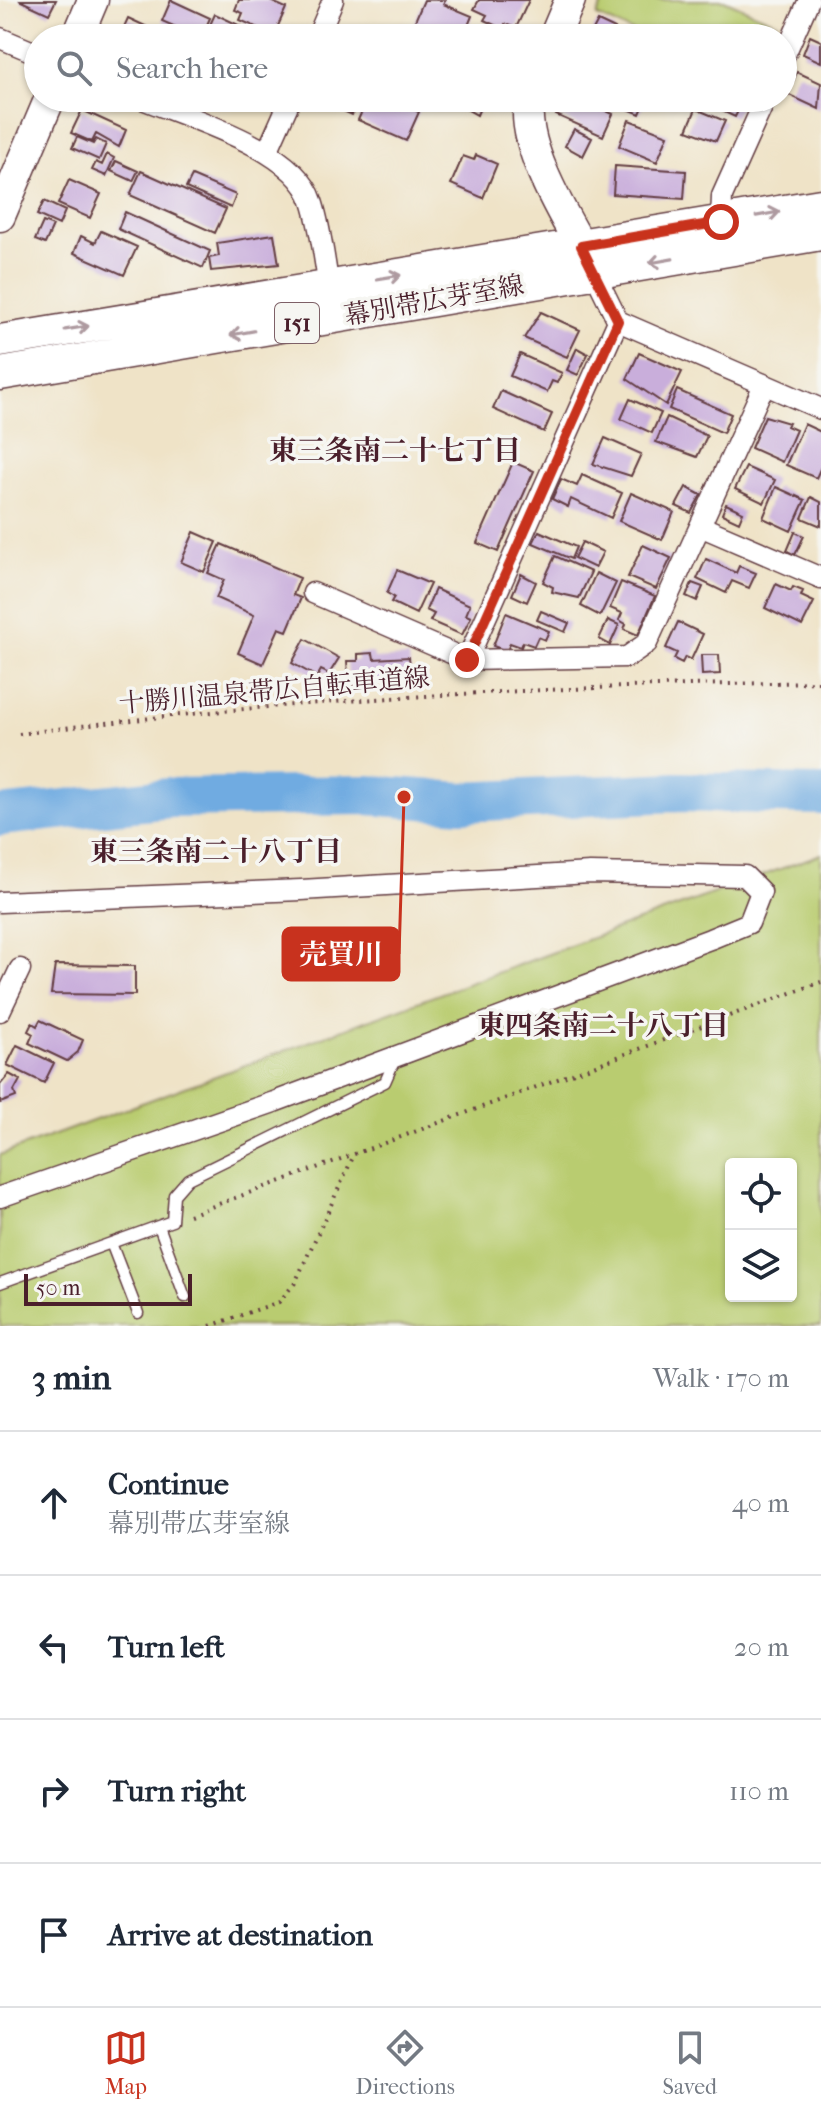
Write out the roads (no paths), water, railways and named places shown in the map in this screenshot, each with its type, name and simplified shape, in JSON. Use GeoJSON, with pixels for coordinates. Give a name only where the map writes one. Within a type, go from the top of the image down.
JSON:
{"type":"FeatureCollection","features":[{"type":"Feature","properties":{"kind":"main road","name":"幕別帯広芽室線"},"geometry":{"type":"LineString","coordinates":[[0,374],[588,259],[721,222],[821,205]]}},
{"type":"Feature","properties":{"kind":"main road","name":"幕別帯広芽室線"},"geometry":{"type":"LineString","coordinates":[[0,341],[329,287],[821,234]]}},
{"type":"Feature","properties":{"kind":"street"},"geometry":{"type":"LineString","coordinates":[[83,24],[93,0]]}},
{"type":"Feature","properties":{"kind":"street"},"geometry":{"type":"LineString","coordinates":[[323,24],[333,0]]}},
{"type":"Feature","properties":{"kind":"street"},"geometry":{"type":"LineString","coordinates":[[560,24],[570,0]]}},
{"type":"Feature","properties":{"kind":"street"},"geometry":{"type":"LineString","coordinates":[[797,27],[809,0]]}},
{"type":"Feature","properties":{"kind":"street"},"geometry":{"type":"LineString","coordinates":[[0,38],[24,48]]}},
{"type":"Feature","properties":{"kind":"street"},"geometry":{"type":"LineString","coordinates":[[0,216],[44,112]]}},
{"type":"Feature","properties":{"kind":"street"},"geometry":{"type":"LineString","coordinates":[[173,112],[267,152],[294,172],[312,199],[329,287]]}},
{"type":"Feature","properties":{"kind":"street"},"geometry":{"type":"LineString","coordinates":[[267,152],[285,112]]}},
{"type":"Feature","properties":{"kind":"street"},"geometry":{"type":"LineString","coordinates":[[531,112],[532,140],[555,200],[618,321],[821,409]]}},
{"type":"Feature","properties":{"kind":"street"},"geometry":{"type":"LineString","coordinates":[[721,222],[722,196],[760,112]]}},
{"type":"Feature","properties":{"kind":"street"},"geometry":{"type":"LineString","coordinates":[[467,660],[618,321]]}},
{"type":"Feature","properties":{"kind":"street"},"geometry":{"type":"LineString","coordinates":[[313,593],[467,660],[627,657],[647,643],[764,385]]}},
{"type":"Feature","properties":{"kind":"street"},"geometry":{"type":"LineString","coordinates":[[700,526],[821,578]]}},
{"type":"Feature","properties":{"kind":"street"},"geometry":{"type":"LineString","coordinates":[[0,902],[286,891],[590,873],[745,876],[761,892],[749,923],[260,1107],[0,1197]]}},
{"type":"Feature","properties":{"kind":"street"},"geometry":{"type":"LineString","coordinates":[[0,1011],[20,969]]}},
{"type":"Feature","properties":{"kind":"lane"},"geometry":{"type":"LineString","coordinates":[[0,1283],[172,1221],[174,1195],[188,1179],[385,1082],[397,1054]]}},
{"type":"Feature","properties":{"kind":"lane"},"geometry":{"type":"LineString","coordinates":[[159,1226],[185,1297]]}},
{"type":"Feature","properties":{"kind":"lane"},"geometry":{"type":"LineString","coordinates":[[111,1243],[138,1313]]}},
{"type":"Feature","properties":{"kind":"waterway"},"geometry":{"type":"LineString","coordinates":[[0,816],[170,798],[367,795],[462,802],[676,792],[821,795]]}},
{"type":"Feature","properties":{"kind":"place","name":"売買川"},"geometry":{"type":"Point","coordinates":[404,797]}},
{"type":"Feature","properties":{"kind":"district","name":"東三条南二十七丁目"},"geometry":{"type":"Point","coordinates":[395,450]}},
{"type":"Feature","properties":{"kind":"district","name":"東三条南二十八丁目"},"geometry":{"type":"Point","coordinates":[216,851]}},
{"type":"Feature","properties":{"kind":"district","name":"東四条南二十八丁目"},"geometry":{"type":"Point","coordinates":[603,1025]}}]}
